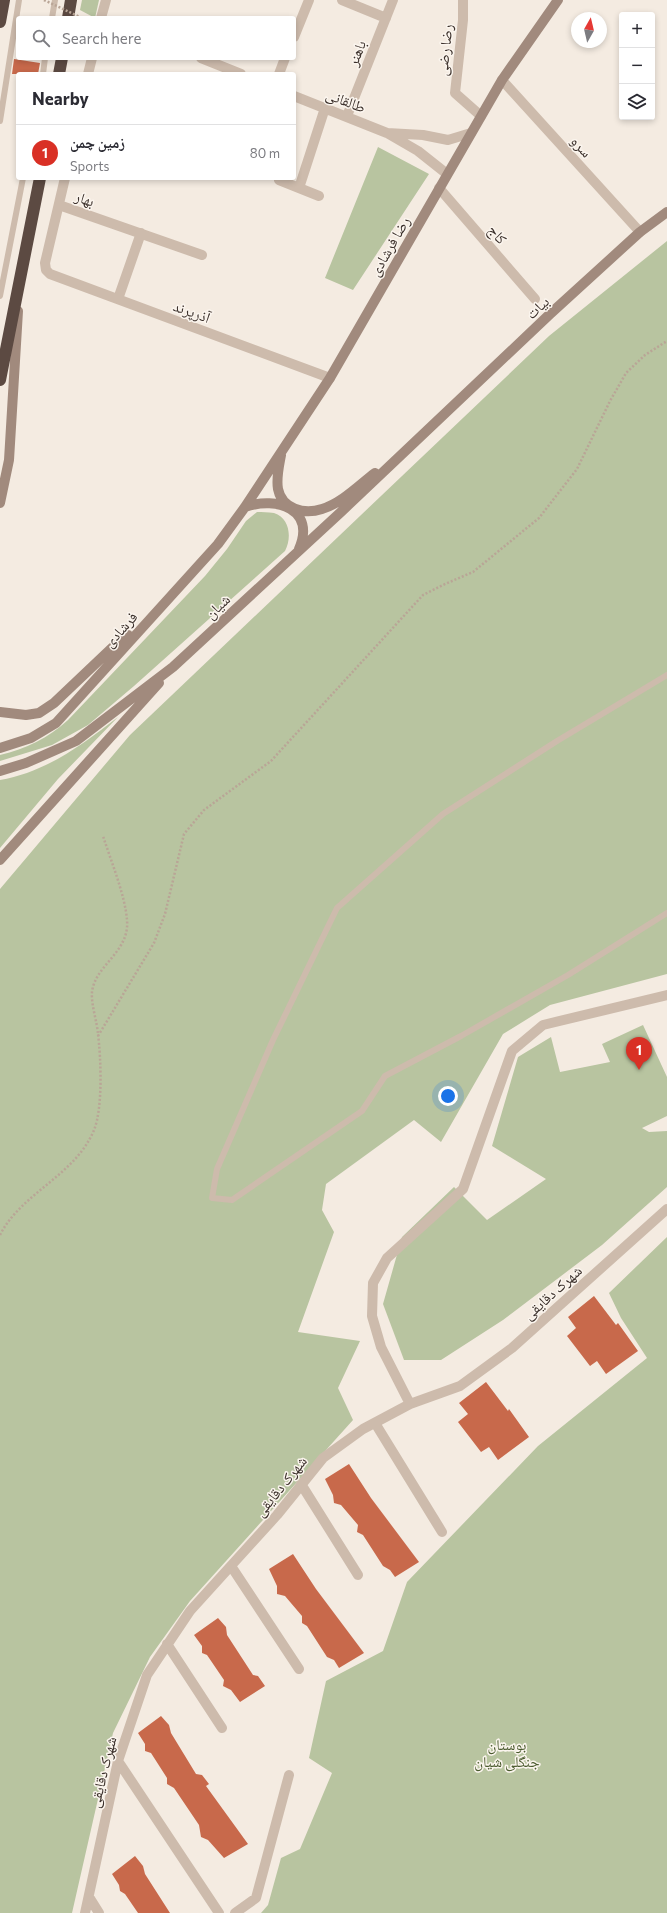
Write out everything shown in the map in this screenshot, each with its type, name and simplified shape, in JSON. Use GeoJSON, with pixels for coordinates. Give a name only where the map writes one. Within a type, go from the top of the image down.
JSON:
{"type":"FeatureCollection","features":[{"type":"Feature","properties":{"kind":"highway"},"geometry":{"type":"LineString","coordinates":[[0,22],[4,0]]}},
{"type":"Feature","properties":{"kind":"highway"},"geometry":{"type":"LineString","coordinates":[[68,16],[71,0]]}},
{"type":"Feature","properties":{"kind":"highway"},"geometry":{"type":"LineString","coordinates":[[59,72],[62,60]]}},
{"type":"Feature","properties":{"kind":"highway"},"geometry":{"type":"LineString","coordinates":[[0,380],[40,180]]}},
{"type":"Feature","properties":{"kind":"main road","name":"رضا فرشادی"},"geometry":{"type":"LineString","coordinates":[[245,507],[330,378],[502,80],[558,0]]}},
{"type":"Feature","properties":{"kind":"main road","name":"بیات"},"geometry":{"type":"LineString","coordinates":[[431,428],[550,314],[640,232],[667,212]]}},
{"type":"Feature","properties":{"kind":"main road"},"geometry":{"type":"LineString","coordinates":[[0,503],[9,460],[20,279]]}},
{"type":"Feature","properties":{"kind":"main road"},"geometry":{"type":"LineString","coordinates":[[245,507],[266,502],[310,511],[321,510],[352,491],[431,428]]}},
{"type":"Feature","properties":{"kind":"main road","name":"شیان"},"geometry":{"type":"LineString","coordinates":[[0,771],[26,763],[76,741],[174,667],[431,428]]}},
{"type":"Feature","properties":{"kind":"main road"},"geometry":{"type":"LineString","coordinates":[[282,450],[278,488],[280,496],[299,519],[303,532],[303,539],[298,551]]}},
{"type":"Feature","properties":{"kind":"main road","name":"فرشادی"},"geometry":{"type":"LineString","coordinates":[[0,748],[31,738],[56,723],[150,617],[218,544],[245,507]]}},
{"type":"Feature","properties":{"kind":"main road"},"geometry":{"type":"LineString","coordinates":[[0,712],[26,715],[38,713],[54,704],[112,648],[150,617]]}},
{"type":"Feature","properties":{"kind":"main road"},"geometry":{"type":"LineString","coordinates":[[0,860],[174,667]]}},
{"type":"Feature","properties":{"kind":"street"},"geometry":{"type":"LineString","coordinates":[[102,16],[106,0]]}},
{"type":"Feature","properties":{"kind":"street"},"geometry":{"type":"LineString","coordinates":[[296,32],[309,0]]}},
{"type":"Feature","properties":{"kind":"street"},"geometry":{"type":"LineString","coordinates":[[342,0],[386,18]]}},
{"type":"Feature","properties":{"kind":"street","name":"باهنر"},"geometry":{"type":"LineString","coordinates":[[347,116],[393,0]]}},
{"type":"Feature","properties":{"kind":"street","name":"رضا رضی"},"geometry":{"type":"LineString","coordinates":[[463,0],[463,20],[455,93],[481,116]]}},
{"type":"Feature","properties":{"kind":"street"},"geometry":{"type":"LineString","coordinates":[[88,72],[92,60]]}},
{"type":"Feature","properties":{"kind":"street"},"geometry":{"type":"LineString","coordinates":[[204,60],[220,70],[230,72]]}},
{"type":"Feature","properties":{"kind":"street"},"geometry":{"type":"LineString","coordinates":[[280,72],[284,60]]}},
{"type":"Feature","properties":{"kind":"street","name":"سرو"},"geometry":{"type":"LineString","coordinates":[[502,80],[640,232]]}},
{"type":"Feature","properties":{"kind":"street","name":"طالقانی"},"geometry":{"type":"LineString","coordinates":[[296,97],[387,133],[418,151],[447,174]]}},
{"type":"Feature","properties":{"kind":"street"},"geometry":{"type":"LineString","coordinates":[[298,188],[325,108]]}},
{"type":"Feature","properties":{"kind":"street","name":"طالقانی"},"geometry":{"type":"LineString","coordinates":[[387,133],[423,135],[448,140],[471,133]]}},
{"type":"Feature","properties":{"kind":"street"},"geometry":{"type":"LineString","coordinates":[[59,204],[65,180]]}},
{"type":"Feature","properties":{"kind":"street"},"geometry":{"type":"LineString","coordinates":[[279,180],[319,196]]}},
{"type":"Feature","properties":{"kind":"street","name":"کاج"},"geometry":{"type":"LineString","coordinates":[[439,188],[535,299]]}},
{"type":"Feature","properties":{"kind":"street","name":"بهار"},"geometry":{"type":"LineString","coordinates":[[46,270],[45,263],[59,204],[202,255]]}},
{"type":"Feature","properties":{"kind":"street"},"geometry":{"type":"LineString","coordinates":[[118,299],[141,233]]}},
{"type":"Feature","properties":{"kind":"street","name":"آذرپرند"},"geometry":{"type":"LineString","coordinates":[[46,270],[50,274],[330,378]]}},
{"type":"Feature","properties":{"kind":"street"},"geometry":{"type":"LineString","coordinates":[[410,1404],[382,1347],[372,1316],[373,1284],[387,1258],[464,1189],[512,1051],[543,1025],[666,998]]}},
{"type":"Feature","properties":{"kind":"street","name":"شهرک دقایقی"},"geometry":{"type":"LineString","coordinates":[[85,1913],[118,1762],[147,1675],[190,1611],[277,1515],[323,1458],[375,1423],[410,1404],[460,1386],[512,1348],[667,1209]]}},
{"type":"Feature","properties":{"kind":"street"},"geometry":{"type":"LineString","coordinates":[[375,1423],[442,1532]]}},
{"type":"Feature","properties":{"kind":"street"},"geometry":{"type":"LineString","coordinates":[[302,1484],[358,1574]]}},
{"type":"Feature","properties":{"kind":"street"},"geometry":{"type":"LineString","coordinates":[[231,1566],[299,1669]]}},
{"type":"Feature","properties":{"kind":"street"},"geometry":{"type":"LineString","coordinates":[[167,1644],[222,1728]]}},
{"type":"Feature","properties":{"kind":"street"},"geometry":{"type":"LineString","coordinates":[[118,1762],[219,1913]]}},
{"type":"Feature","properties":{"kind":"street"},"geometry":{"type":"LineString","coordinates":[[235,1913],[256,1898],[289,1775]]}},
{"type":"Feature","properties":{"kind":"street"},"geometry":{"type":"LineString","coordinates":[[88,1897],[99,1913]]}},
{"type":"Feature","properties":{"kind":"lane"},"geometry":{"type":"LineString","coordinates":[[16,16],[19,0]]}},
{"type":"Feature","properties":{"kind":"lane"},"geometry":{"type":"LineString","coordinates":[[52,16],[55,0]]}},
{"type":"Feature","properties":{"kind":"lane"},"geometry":{"type":"LineString","coordinates":[[0,121],[16,19]]}},
{"type":"Feature","properties":{"kind":"lane"},"geometry":{"type":"LineString","coordinates":[[43,72],[45,60]]}},
{"type":"Feature","properties":{"kind":"lane"},"geometry":{"type":"LineString","coordinates":[[0,296],[23,180]]}},
{"type":"Feature","properties":{"kind":"lane"},"geometry":{"type":"LineString","coordinates":[[667,674],[557,741],[443,814],[337,908],[273,1040],[217,1169],[212,1198],[232,1200],[362,1111],[385,1076],[461,1036],[561,979],[667,914]]}},
{"type":"Feature","properties":{"kind":"path"},"geometry":{"type":"LineString","coordinates":[[44,0],[78,16]]}},
{"type":"Feature","properties":{"kind":"path"},"geometry":{"type":"LineString","coordinates":[[98,1036],[154,943],[165,914],[184,834],[204,810],[271,761],[423,595],[472,572],[539,518],[577,469],[610,401],[626,374],[645,355],[667,341]]}},
{"type":"Feature","properties":{"kind":"path"},"geometry":{"type":"LineString","coordinates":[[0,1235],[14,1213],[76,1159],[94,1130],[100,1099],[98,1036],[92,992],[97,977],[116,954],[125,937],[128,921],[103,836]]}},
{"type":"Feature","properties":{"kind":"green space"},"geometry":{"type":"Polygon","coordinates":[[[82,0],[99,0],[95,16],[91,16],[80,10],[82,0]]]}},
{"type":"Feature","properties":{"kind":"green space"},"geometry":{"type":"Polygon","coordinates":[[[378,147],[429,174],[353,290],[325,278],[378,147]]]}},
{"type":"Feature","properties":{"kind":"green space"},"geometry":{"type":"Polygon","coordinates":[[[667,241],[667,974],[550,1005],[503,1034],[441,1142],[414,1120],[326,1184],[322,1210],[334,1232],[298,1332],[360,1341],[338,1388],[353,1420],[190,1601],[150,1657],[113,1733],[72,1913],[0,1913],[0,889],[130,735],[549,336],[667,241]]]}},
{"type":"Feature","properties":{"kind":"green space"},"geometry":{"type":"Polygon","coordinates":[[[257,512],[274,513],[283,519],[289,535],[285,551],[134,686],[88,725],[52,745],[0,761],[0,755],[19,750],[36,742],[53,732],[68,720],[205,576],[227,549],[246,521],[257,512]]]}},
{"type":"Feature","properties":{"kind":"green space"},"geometry":{"type":"Polygon","coordinates":[[[118,717],[58,779],[0,848],[0,780],[33,771],[63,756],[91,738],[118,717]]]}},
{"type":"Feature","properties":{"kind":"green space"},"geometry":{"type":"Polygon","coordinates":[[[643,1025],[667,1077],[667,1116],[642,1128],[649,1132],[667,1131],[667,1187],[602,1245],[503,1320],[441,1360],[404,1360],[383,1304],[402,1237],[454,1187],[487,1220],[546,1179],[492,1146],[518,1057],[551,1037],[560,1072],[610,1062],[602,1044],[643,1025]]]}},
{"type":"Feature","properties":{"kind":"green space","name":"بوستان جنگلی شیان"},"geometry":{"type":"Polygon","coordinates":[[[667,1237],[667,1913],[261,1913],[268,1905],[281,1858],[300,1849],[332,1773],[309,1758],[326,1681],[383,1651],[407,1582],[538,1446],[647,1358],[621,1318],[609,1293],[667,1237]]]}},
{"type":"Feature","properties":{"kind":"building"},"geometry":{"type":"Polygon","coordinates":[[[14,59],[40,63],[38,72],[16,72],[16,74],[12,74],[14,59]]]}},
{"type":"Feature","properties":{"kind":"building"},"geometry":{"type":"Polygon","coordinates":[[[594,1296],[616,1325],[618,1323],[638,1351],[606,1374],[597,1361],[590,1366],[567,1336],[576,1328],[568,1317],[594,1296]]]}},
{"type":"Feature","properties":{"kind":"building"},"geometry":{"type":"Polygon","coordinates":[[[486,1382],[508,1411],[509,1409],[529,1437],[498,1460],[489,1447],[481,1452],[458,1422],[468,1414],[459,1403],[486,1382]]]}},
{"type":"Feature","properties":{"kind":"building"},"geometry":{"type":"Polygon","coordinates":[[[349,1464],[371,1498],[419,1562],[395,1577],[390,1570],[383,1566],[363,1535],[357,1532],[358,1525],[341,1505],[334,1503],[333,1495],[325,1479],[349,1464]]]}},
{"type":"Feature","properties":{"kind":"building"},"geometry":{"type":"Polygon","coordinates":[[[293,1554],[316,1589],[364,1653],[339,1668],[334,1660],[327,1657],[307,1626],[302,1623],[302,1616],[285,1596],[277,1594],[277,1586],[269,1569],[293,1554]]]}},
{"type":"Feature","properties":{"kind":"building"},"geometry":{"type":"Polygon","coordinates":[[[218,1618],[226,1627],[227,1635],[253,1675],[258,1676],[265,1686],[240,1702],[231,1690],[223,1686],[224,1680],[207,1655],[202,1653],[202,1646],[194,1635],[218,1618]]]}},
{"type":"Feature","properties":{"kind":"building"},"geometry":{"type":"Polygon","coordinates":[[[161,1716],[169,1725],[171,1733],[196,1774],[202,1775],[209,1784],[206,1786],[248,1844],[224,1858],[208,1840],[201,1837],[199,1825],[174,1788],[167,1784],[167,1778],[151,1753],[145,1751],[145,1744],[138,1733],[161,1716]]]}},
{"type":"Feature","properties":{"kind":"building"},"geometry":{"type":"Polygon","coordinates":[[[135,1856],[143,1866],[145,1874],[170,1913],[138,1913],[125,1894],[120,1891],[119,1885],[112,1874],[135,1856]]]}},
{"type":"Feature","properties":{"kind":"place","name":"زمین چمن"},"geometry":{"type":"Point","coordinates":[639,1070]}}]}
